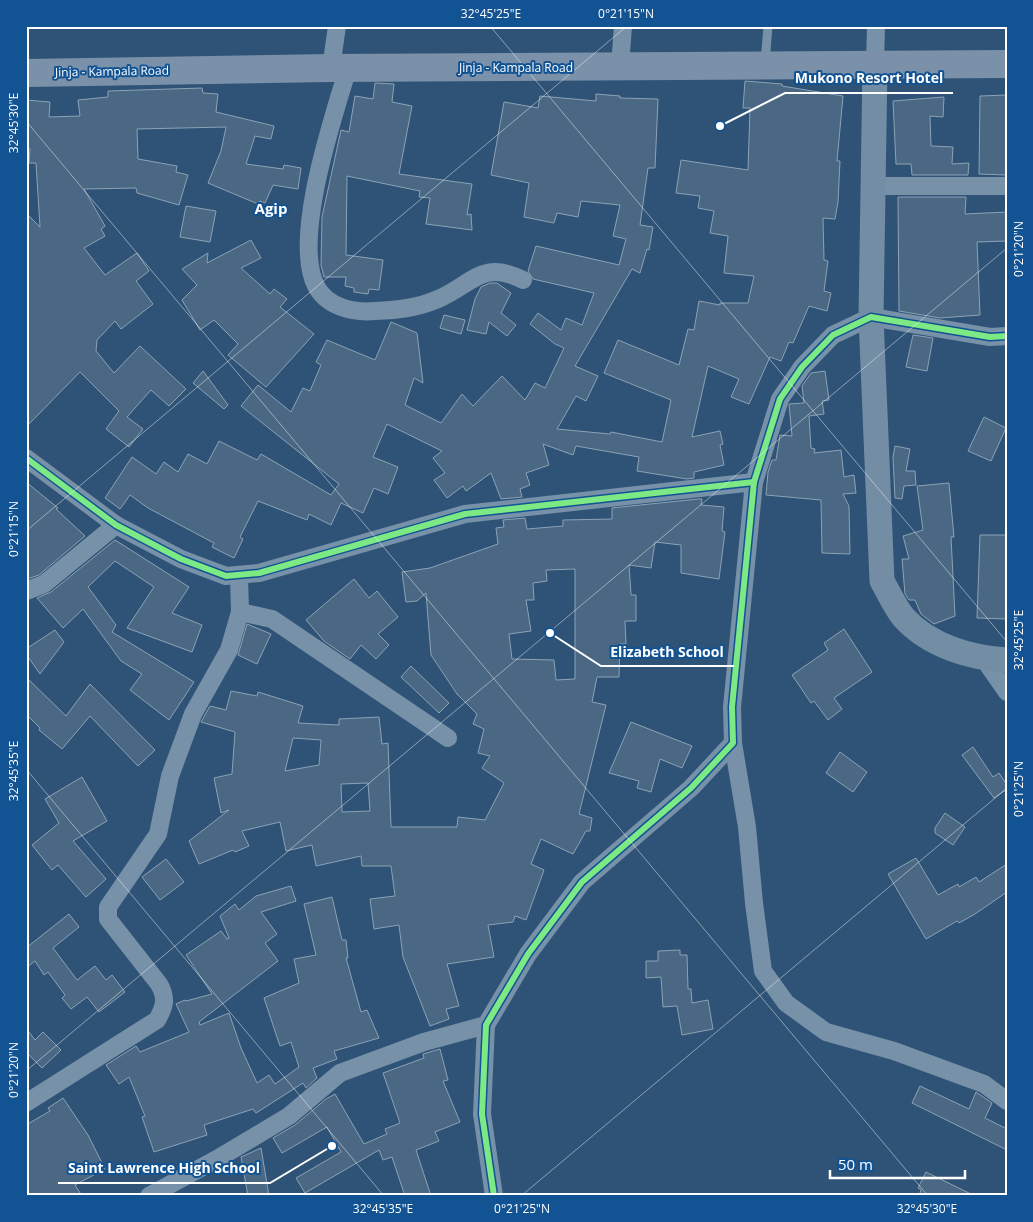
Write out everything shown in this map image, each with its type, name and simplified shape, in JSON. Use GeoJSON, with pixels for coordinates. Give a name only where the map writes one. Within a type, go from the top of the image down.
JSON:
{"type":"FeatureCollection","features":[{"type":"Feature","properties":{"kind":"highway","name":"Jinja - Kampala Road"},"geometry":{"type":"LineString","coordinates":[[26,73],[340,68],[1007,64]]}},
{"type":"Feature","properties":{"kind":"street"},"geometry":{"type":"LineString","coordinates":[[336,26],[340,68],[331,124],[313,204],[309,255],[316,287],[334,306],[364,312],[409,309],[438,299],[488,271],[507,272],[523,280]]}},
{"type":"Feature","properties":{"kind":"street"},"geometry":{"type":"LineString","coordinates":[[620,66],[623,26]]}},
{"type":"Feature","properties":{"kind":"street"},"geometry":{"type":"LineString","coordinates":[[876,26],[871,316],[882,581],[904,617],[924,636],[947,647],[995,659],[1007,692]]}},
{"type":"Feature","properties":{"kind":"street"},"geometry":{"type":"LineString","coordinates":[[874,186],[1007,186]]}},
{"type":"Feature","properties":{"kind":"street"},"geometry":{"type":"LineString","coordinates":[[1007,336],[990,337],[871,316],[833,335],[802,367],[780,399],[754,482],[732,706],[733,743],[747,827],[763,971],[786,1003],[826,1032],[894,1051],[984,1084],[1007,1101]]}},
{"type":"Feature","properties":{"kind":"street"},"geometry":{"type":"LineString","coordinates":[[26,458],[116,525],[181,559],[226,576],[259,573],[465,514],[754,482]]}},
{"type":"Feature","properties":{"kind":"street"},"geometry":{"type":"LineString","coordinates":[[26,591],[44,584],[116,525]]}},
{"type":"Feature","properties":{"kind":"street"},"geometry":{"type":"LineString","coordinates":[[26,1103],[157,1020],[164,1009],[166,996],[159,984],[108,919],[108,907],[158,834],[170,776],[193,714],[229,650],[240,612],[239,575]]}},
{"type":"Feature","properties":{"kind":"street"},"geometry":{"type":"LineString","coordinates":[[240,612],[272,619],[448,738]]}},
{"type":"Feature","properties":{"kind":"street"},"geometry":{"type":"LineString","coordinates":[[494,1196],[482,1114],[486,1026],[528,954],[582,882],[691,788],[733,743]]}},
{"type":"Feature","properties":{"kind":"street"},"geometry":{"type":"LineString","coordinates":[[149,1196],[217,1159],[289,1116],[340,1073],[424,1042],[486,1026]]}},
{"type":"Feature","properties":{"kind":"lane"},"geometry":{"type":"LineString","coordinates":[[765,65],[768,26]]}},
{"type":"Feature","properties":{"kind":"building"},"geometry":{"type":"Polygon","coordinates":[[[745,81],[782,84],[782,86],[843,96],[837,161],[840,161],[838,202],[835,219],[823,218],[824,260],[828,261],[824,291],[831,293],[827,311],[809,306],[793,343],[789,342],[781,361],[770,357],[749,404],[731,397],[739,379],[708,366],[692,437],[720,431],[723,444],[720,445],[724,465],[694,472],[694,478],[687,479],[637,471],[639,457],[576,446],[573,455],[543,444],[549,465],[526,473],[530,485],[520,489],[522,497],[501,499],[491,473],[466,491],[463,486],[447,498],[434,480],[445,473],[433,458],[442,451],[387,424],[373,457],[398,467],[388,494],[374,488],[363,513],[341,503],[331,525],[309,514],[307,520],[258,501],[240,537],[243,539],[234,558],[212,547],[214,543],[148,508],[130,495],[120,509],[105,498],[132,457],[156,474],[164,462],[178,472],[188,454],[207,464],[219,441],[257,460],[261,454],[331,495],[339,484],[241,406],[258,385],[291,412],[303,388],[310,391],[321,365],[316,362],[327,340],[375,360],[391,322],[417,333],[423,383],[414,378],[405,405],[441,423],[462,394],[473,406],[502,376],[525,400],[535,383],[545,388],[564,348],[555,344],[530,324],[538,313],[561,330],[566,318],[582,325],[594,293],[533,279],[528,271],[536,246],[619,265],[626,239],[613,236],[620,205],[581,201],[578,217],[557,213],[554,223],[524,217],[529,183],[491,175],[504,102],[538,108],[540,96],[596,101],[596,94],[620,96],[620,98],[658,99],[655,168],[648,168],[640,225],[653,227],[649,250],[647,249],[640,273],[632,269],[575,366],[598,376],[586,401],[576,396],[557,429],[610,434],[611,432],[662,442],[671,400],[604,373],[618,340],[679,365],[688,329],[694,330],[699,301],[720,305],[720,303],[748,303],[754,276],[724,273],[728,236],[710,233],[714,211],[698,208],[700,196],[676,193],[681,160],[748,170],[750,108],[743,108],[745,81]]]}},
{"type":"Feature","properties":{"kind":"building"},"geometry":{"type":"Polygon","coordinates":[[[375,83],[394,84],[392,102],[412,106],[399,174],[472,184],[467,215],[471,214],[472,230],[426,224],[430,198],[419,197],[420,191],[347,176],[346,255],[383,260],[379,290],[369,289],[368,294],[354,292],[354,288],[345,286],[346,277],[324,277],[321,265],[322,217],[341,130],[349,132],[355,96],[373,99],[375,83]]]}},
{"type":"Feature","properties":{"kind":"building"},"geometry":{"type":"Polygon","coordinates":[[[202,88],[203,93],[218,94],[216,112],[274,126],[271,139],[255,136],[246,164],[283,169],[284,165],[301,168],[298,189],[273,185],[265,203],[260,201],[258,204],[208,183],[221,151],[226,127],[137,129],[138,159],[177,166],[176,172],[188,175],[179,205],[137,193],[136,188],[84,189],[105,226],[101,229],[105,236],[84,248],[105,275],[137,253],[149,271],[136,281],[153,304],[121,329],[115,321],[97,340],[96,351],[114,373],[140,346],[186,389],[169,406],[151,390],[127,417],[143,429],[129,447],[106,429],[119,411],[80,372],[26,427],[26,213],[40,227],[36,163],[29,163],[30,149],[26,148],[26,100],[50,102],[49,117],[80,116],[78,100],[108,97],[108,91],[202,88]]]}},
{"type":"Feature","properties":{"kind":"building"},"geometry":{"type":"Polygon","coordinates":[[[1007,95],[1007,175],[979,174],[980,96],[1007,95]]]}},
{"type":"Feature","properties":{"kind":"building"},"geometry":{"type":"Polygon","coordinates":[[[944,97],[943,117],[930,116],[931,146],[953,147],[952,164],[969,163],[968,175],[912,175],[911,164],[896,164],[893,101],[944,97]]]}},
{"type":"Feature","properties":{"kind":"building"},"geometry":{"type":"Polygon","coordinates":[[[898,197],[966,197],[965,214],[1007,212],[1007,241],[977,242],[980,315],[940,318],[899,311],[898,197]]]}},
{"type":"Feature","properties":{"kind":"building"},"geometry":{"type":"Polygon","coordinates":[[[186,206],[216,211],[210,242],[180,237],[186,206]]]}},
{"type":"Feature","properties":{"kind":"building"},"geometry":{"type":"Polygon","coordinates":[[[251,240],[261,258],[241,268],[270,294],[274,289],[287,299],[280,307],[314,334],[266,387],[228,355],[238,344],[214,320],[200,330],[182,300],[197,285],[182,269],[208,253],[207,263],[251,240]]]}},
{"type":"Feature","properties":{"kind":"building"},"geometry":{"type":"Polygon","coordinates":[[[490,283],[497,283],[511,293],[501,313],[516,325],[507,336],[489,322],[486,334],[467,330],[475,299],[481,287],[490,283]]]}},
{"type":"Feature","properties":{"kind":"building"},"geometry":{"type":"Polygon","coordinates":[[[444,315],[465,320],[461,334],[440,328],[444,315]]]}},
{"type":"Feature","properties":{"kind":"building"},"geometry":{"type":"Polygon","coordinates":[[[913,335],[933,338],[927,371],[906,367],[913,335]]]}},
{"type":"Feature","properties":{"kind":"building"},"geometry":{"type":"Polygon","coordinates":[[[203,371],[228,405],[224,409],[193,383],[203,371]]]}},
{"type":"Feature","properties":{"kind":"building"},"geometry":{"type":"Polygon","coordinates":[[[825,371],[829,400],[822,401],[824,414],[809,416],[811,448],[815,449],[814,453],[841,450],[844,477],[854,475],[856,493],[843,494],[849,506],[850,554],[822,553],[821,500],[766,495],[768,472],[772,460],[776,460],[780,435],[792,436],[789,404],[804,403],[802,386],[811,373],[825,371]]]}},
{"type":"Feature","properties":{"kind":"building"},"geometry":{"type":"Polygon","coordinates":[[[984,417],[1006,428],[991,461],[968,451],[984,417]]]}},
{"type":"Feature","properties":{"kind":"building"},"geometry":{"type":"Polygon","coordinates":[[[895,446],[910,449],[906,471],[915,471],[916,485],[904,486],[902,499],[895,498],[893,457],[895,446]]]}},
{"type":"Feature","properties":{"kind":"building"},"geometry":{"type":"Polygon","coordinates":[[[26,482],[58,508],[56,509],[85,536],[39,575],[27,579],[26,482]]]}},
{"type":"Feature","properties":{"kind":"building"},"geometry":{"type":"Polygon","coordinates":[[[949,483],[954,537],[951,537],[955,616],[934,624],[921,614],[915,600],[909,600],[905,594],[902,559],[909,559],[903,536],[923,530],[917,486],[949,483]]]}},
{"type":"Feature","properties":{"kind":"building"},"geometry":{"type":"Polygon","coordinates":[[[698,499],[702,499],[701,505],[724,507],[722,531],[725,532],[719,579],[681,573],[681,545],[655,542],[651,568],[629,565],[631,595],[636,595],[636,621],[625,621],[626,644],[620,644],[619,677],[597,677],[592,702],[606,705],[579,814],[592,818],[590,831],[586,831],[573,854],[541,839],[531,864],[544,870],[526,920],[515,916],[513,922],[488,925],[494,957],[447,964],[459,1006],[446,1009],[449,1019],[430,1026],[403,957],[399,925],[374,929],[370,899],[395,896],[391,866],[362,866],[361,856],[316,866],[312,845],[286,851],[280,822],[242,831],[249,846],[235,852],[233,850],[199,864],[189,841],[229,810],[221,813],[214,778],[232,774],[235,732],[201,722],[210,706],[226,710],[231,691],[257,696],[258,692],[303,706],[298,723],[339,725],[339,719],[379,717],[382,744],[388,743],[391,827],[457,827],[458,817],[485,820],[504,783],[482,768],[490,756],[478,753],[484,729],[473,724],[477,714],[457,694],[431,655],[426,593],[417,601],[406,602],[402,572],[430,568],[498,544],[496,528],[504,527],[503,520],[525,518],[527,529],[563,526],[563,520],[612,519],[612,508],[698,499]],[[575,569],[546,570],[547,581],[533,583],[534,600],[526,600],[531,631],[509,634],[512,659],[554,660],[556,680],[575,679],[575,569]],[[293,738],[285,771],[319,765],[321,740],[293,738]],[[368,783],[341,784],[342,812],[370,811],[368,783]]]}},
{"type":"Feature","properties":{"kind":"building"},"geometry":{"type":"Polygon","coordinates":[[[980,535],[1007,535],[1007,619],[977,618],[980,535]]]}},
{"type":"Feature","properties":{"kind":"building"},"geometry":{"type":"Polygon","coordinates":[[[115,540],[189,587],[172,613],[202,625],[192,652],[127,628],[154,587],[115,561],[88,587],[116,625],[112,632],[194,682],[169,720],[130,690],[142,674],[121,661],[83,609],[63,628],[37,598],[51,592],[115,540]]]}},
{"type":"Feature","properties":{"kind":"building"},"geometry":{"type":"Polygon","coordinates":[[[354,579],[369,598],[377,591],[398,617],[378,634],[389,645],[376,659],[361,645],[350,659],[324,641],[306,620],[354,579]]]}},
{"type":"Feature","properties":{"kind":"building"},"geometry":{"type":"Polygon","coordinates":[[[247,624],[271,634],[257,664],[238,655],[247,624]]]}},
{"type":"Feature","properties":{"kind":"building"},"geometry":{"type":"Polygon","coordinates":[[[844,629],[872,672],[834,698],[842,709],[828,720],[814,701],[811,703],[792,675],[828,650],[824,643],[844,629]]]}},
{"type":"Feature","properties":{"kind":"building"},"geometry":{"type":"Polygon","coordinates":[[[55,630],[64,642],[40,674],[26,654],[26,649],[55,630]]]}},
{"type":"Feature","properties":{"kind":"building"},"geometry":{"type":"Polygon","coordinates":[[[411,666],[449,703],[439,713],[401,677],[411,666]]]}},
{"type":"Feature","properties":{"kind":"building"},"geometry":{"type":"Polygon","coordinates":[[[26,677],[66,716],[90,684],[155,750],[138,766],[90,716],[62,749],[39,730],[40,728],[26,714],[26,677]]]}},
{"type":"Feature","properties":{"kind":"building"},"geometry":{"type":"Polygon","coordinates":[[[631,722],[692,746],[682,768],[660,759],[651,792],[637,788],[639,781],[609,773],[631,722]]]}},
{"type":"Feature","properties":{"kind":"building"},"geometry":{"type":"Polygon","coordinates":[[[973,747],[993,777],[999,773],[1007,785],[1007,789],[994,798],[962,755],[973,747]]]}},
{"type":"Feature","properties":{"kind":"building"},"geometry":{"type":"Polygon","coordinates":[[[840,752],[867,772],[853,792],[826,773],[840,752]]]}},
{"type":"Feature","properties":{"kind":"building"},"geometry":{"type":"Polygon","coordinates":[[[82,777],[107,821],[73,841],[106,879],[86,897],[58,865],[52,870],[32,845],[59,823],[45,799],[82,777]]]}},
{"type":"Feature","properties":{"kind":"building"},"geometry":{"type":"Polygon","coordinates":[[[945,813],[965,827],[953,845],[935,833],[935,828],[945,813]]]}},
{"type":"Feature","properties":{"kind":"building"},"geometry":{"type":"Polygon","coordinates":[[[916,858],[938,895],[958,884],[959,887],[976,877],[979,882],[1007,864],[1007,892],[975,914],[959,923],[957,921],[926,939],[888,874],[916,858]]]}},
{"type":"Feature","properties":{"kind":"building"},"geometry":{"type":"Polygon","coordinates":[[[166,859],[184,882],[160,900],[142,877],[166,859]]]}},
{"type":"Feature","properties":{"kind":"building"},"geometry":{"type":"Polygon","coordinates":[[[291,886],[296,901],[261,912],[277,934],[265,943],[278,961],[199,1022],[200,1025],[229,1013],[241,1048],[257,1083],[269,1075],[275,1084],[299,1067],[291,1042],[280,1046],[264,998],[299,983],[294,959],[316,955],[304,904],[332,897],[342,940],[346,940],[348,958],[346,958],[361,1012],[367,1010],[379,1038],[334,1051],[337,1059],[313,1068],[317,1078],[306,1088],[303,1083],[256,1113],[253,1109],[204,1125],[207,1135],[154,1152],[142,1117],[145,1116],[129,1077],[119,1084],[106,1065],[136,1046],[140,1052],[189,1032],[176,1004],[212,994],[186,955],[221,931],[227,939],[229,938],[220,916],[235,904],[239,910],[256,896],[291,886]]]}},
{"type":"Feature","properties":{"kind":"building"},"geometry":{"type":"Polygon","coordinates":[[[69,914],[79,927],[53,948],[77,980],[95,966],[106,980],[112,975],[125,992],[99,1012],[87,997],[71,1009],[62,998],[65,995],[48,972],[44,975],[35,961],[26,968],[26,948],[69,914]]]}},
{"type":"Feature","properties":{"kind":"building"},"geometry":{"type":"Polygon","coordinates":[[[680,950],[680,955],[687,955],[688,989],[691,989],[692,1003],[708,1000],[713,1029],[682,1035],[677,1006],[663,1007],[661,977],[646,978],[646,961],[658,961],[658,951],[680,950]]]}},
{"type":"Feature","properties":{"kind":"building"},"geometry":{"type":"Polygon","coordinates":[[[26,1028],[35,1040],[43,1032],[61,1050],[42,1068],[26,1052],[26,1028]]]}},
{"type":"Feature","properties":{"kind":"building"},"geometry":{"type":"Polygon","coordinates":[[[440,1049],[448,1080],[443,1081],[460,1122],[435,1132],[439,1141],[416,1150],[431,1196],[405,1196],[392,1157],[383,1160],[379,1150],[305,1193],[296,1178],[341,1152],[327,1127],[282,1153],[273,1138],[295,1125],[326,1099],[335,1094],[364,1144],[387,1134],[385,1129],[400,1123],[383,1073],[424,1058],[423,1054],[440,1049]]]}},
{"type":"Feature","properties":{"kind":"building"},"geometry":{"type":"Polygon","coordinates":[[[920,1086],[969,1109],[976,1092],[992,1103],[985,1118],[1007,1129],[1007,1150],[912,1103],[920,1086]]]}},
{"type":"Feature","properties":{"kind":"building"},"geometry":{"type":"Polygon","coordinates":[[[63,1098],[88,1135],[105,1169],[75,1185],[82,1196],[26,1196],[26,1125],[50,1111],[48,1108],[63,1098]]]}},
{"type":"Feature","properties":{"kind":"building"},"geometry":{"type":"Polygon","coordinates":[[[261,1148],[269,1196],[248,1196],[241,1157],[261,1148]]]}},
{"type":"Feature","properties":{"kind":"building"},"geometry":{"type":"Polygon","coordinates":[[[926,1172],[975,1196],[919,1196],[921,1190],[918,1188],[926,1172]]]}},
{"type":"Feature","properties":{"kind":"cycle path"},"geometry":{"type":"LineString","coordinates":[[494,1196],[482,1114],[486,1025],[528,954],[582,882],[691,788],[733,743],[732,707],[754,482],[780,399],[802,367],[833,335],[871,317],[990,337],[1007,336]]}},
{"type":"Feature","properties":{"kind":"cycle path"},"geometry":{"type":"LineString","coordinates":[[26,458],[116,525],[181,559],[226,576],[259,573],[465,514],[754,482]]}},
{"type":"Feature","properties":{"kind":"place","name":"Mukono Resort Hotel"},"geometry":{"type":"Point","coordinates":[720,126]}},
{"type":"Feature","properties":{"kind":"place","name":"Elizabeth School"},"geometry":{"type":"Point","coordinates":[550,633]}},
{"type":"Feature","properties":{"kind":"place","name":"Saint Lawrence High School"},"geometry":{"type":"Point","coordinates":[332,1146]}},
{"type":"Feature","properties":{"kind":"district","name":"Agip"},"geometry":{"type":"Point","coordinates":[271,208]}}]}
